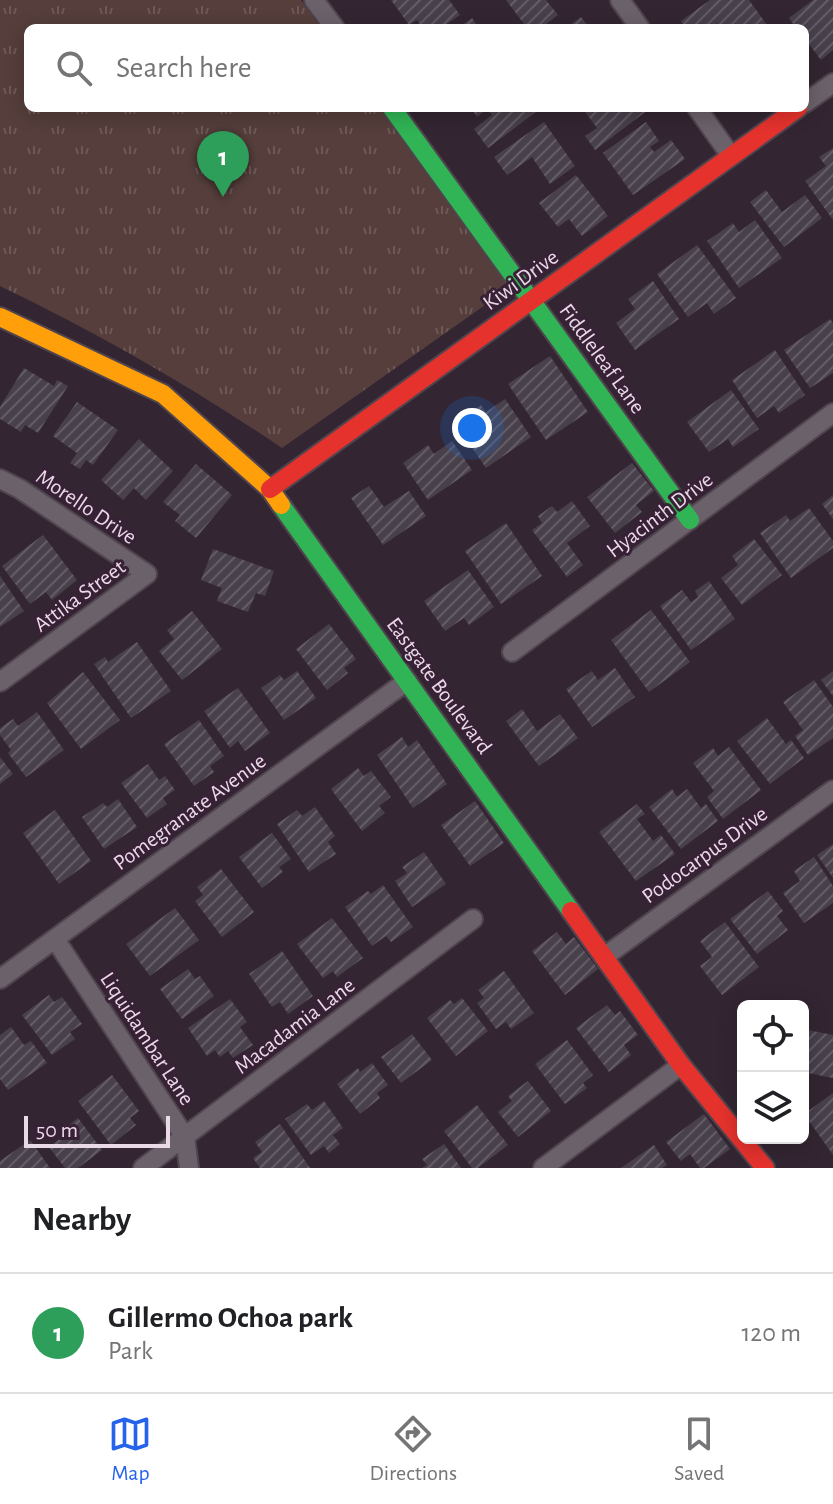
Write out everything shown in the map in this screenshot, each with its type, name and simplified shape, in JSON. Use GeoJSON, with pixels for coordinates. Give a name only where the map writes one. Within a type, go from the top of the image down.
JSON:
{"type":"FeatureCollection","features":[{"type":"Feature","properties":{"kind":"street"},"geometry":{"type":"LineString","coordinates":[[314,0],[332,24]]}},
{"type":"Feature","properties":{"kind":"street"},"geometry":{"type":"LineString","coordinates":[[620,0],[637,24]]}},
{"type":"Feature","properties":{"kind":"street"},"geometry":{"type":"LineString","coordinates":[[809,101],[830,92]]}},
{"type":"Feature","properties":{"kind":"street","name":"Fiddleleaf Lane"},"geometry":{"type":"LineString","coordinates":[[395,112],[690,520]]}},
{"type":"Feature","properties":{"kind":"street"},"geometry":{"type":"LineString","coordinates":[[700,112],[731,156]]}},
{"type":"Feature","properties":{"kind":"street","name":"Kiwi Drive"},"geometry":{"type":"LineString","coordinates":[[270,489],[792,112]]}},
{"type":"Feature","properties":{"kind":"street","name":"Eastgate Boulevard"},"geometry":{"type":"LineString","coordinates":[[0,317],[163,394],[270,489],[681,1065],[765,1168]]}},
{"type":"Feature","properties":{"kind":"street","name":"Hyacinth Drive"},"geometry":{"type":"LineString","coordinates":[[512,652],[833,413]]}},
{"type":"Feature","properties":{"kind":"street","name":"Morello Drive"},"geometry":{"type":"LineString","coordinates":[[0,479],[20,489],[147,574]]}},
{"type":"Feature","properties":{"kind":"street","name":"Attika Street"},"geometry":{"type":"LineString","coordinates":[[0,682],[147,574]]}},
{"type":"Feature","properties":{"kind":"street","name":"Pomegranate Avenue"},"geometry":{"type":"LineString","coordinates":[[0,979],[407,681]]}},
{"type":"Feature","properties":{"kind":"street","name":"Podocarpus Drive"},"geometry":{"type":"LineString","coordinates":[[604,957],[833,790]]}},
{"type":"Feature","properties":{"kind":"street","name":"Macadamia Lane"},"geometry":{"type":"LineString","coordinates":[[143,1168],[473,919]]}},
{"type":"Feature","properties":{"kind":"street","name":"Liquidambar Lane"},"geometry":{"type":"LineString","coordinates":[[55,939],[185,1137],[189,1168]]}},
{"type":"Feature","properties":{"kind":"street"},"geometry":{"type":"LineString","coordinates":[[543,1168],[681,1065]]}},
{"type":"Feature","properties":{"kind":"green space"},"geometry":{"type":"Polygon","coordinates":[[[0,0],[301,0],[318,24],[24,24],[24,112],[383,112],[512,286],[282,448],[144,362],[0,286],[0,0]]]}},
{"type":"Feature","properties":{"kind":"building"},"geometry":{"type":"Polygon","coordinates":[[[391,0],[449,0],[460,15],[447,24],[420,24],[417,20],[408,24],[391,0]]]}},
{"type":"Feature","properties":{"kind":"building"},"geometry":{"type":"Polygon","coordinates":[[[506,0],[546,0],[558,15],[546,24],[524,24],[506,0]]]}},
{"type":"Feature","properties":{"kind":"building"},"geometry":{"type":"Polygon","coordinates":[[[710,0],[749,0],[766,24],[683,24],[681,21],[710,0]]]}},
{"type":"Feature","properties":{"kind":"building"},"geometry":{"type":"Polygon","coordinates":[[[813,0],[833,0],[833,50],[821,60],[809,44],[809,24],[793,24],[789,18],[813,0]]]}},
{"type":"Feature","properties":{"kind":"building"},"geometry":{"type":"Polygon","coordinates":[[[581,17],[587,24],[571,24],[581,17]]]}},
{"type":"Feature","properties":{"kind":"building"},"geometry":{"type":"Polygon","coordinates":[[[490,112],[536,112],[488,148],[474,129],[492,115],[490,112]]]}},
{"type":"Feature","properties":{"kind":"building"},"geometry":{"type":"Polygon","coordinates":[[[585,112],[645,112],[595,150],[585,136],[597,128],[585,112]]]}},
{"type":"Feature","properties":{"kind":"building"},"geometry":{"type":"Polygon","coordinates":[[[544,122],[575,166],[550,184],[532,157],[507,175],[494,157],[544,122]]]}},
{"type":"Feature","properties":{"kind":"building"},"geometry":{"type":"Polygon","coordinates":[[[646,122],[659,141],[650,147],[654,152],[671,140],[685,159],[633,195],[603,153],[646,122]]]}},
{"type":"Feature","properties":{"kind":"building"},"geometry":{"type":"Polygon","coordinates":[[[833,148],[833,220],[805,181],[826,166],[819,157],[833,148]]]}},
{"type":"Feature","properties":{"kind":"building"},"geometry":{"type":"Polygon","coordinates":[[[576,175],[608,216],[582,236],[569,219],[558,227],[539,203],[576,175]]]}},
{"type":"Feature","properties":{"kind":"building"},"geometry":{"type":"Polygon","coordinates":[[[766,190],[782,212],[805,195],[822,218],[784,247],[750,202],[766,190]]]}},
{"type":"Feature","properties":{"kind":"building"},"geometry":{"type":"Polygon","coordinates":[[[755,220],[782,258],[739,288],[707,241],[733,223],[739,232],[755,220]]]}},
{"type":"Feature","properties":{"kind":"building"},"geometry":{"type":"Polygon","coordinates":[[[697,245],[736,298],[714,314],[707,303],[688,317],[657,274],[697,245]]]}},
{"type":"Feature","properties":{"kind":"building"},"geometry":{"type":"Polygon","coordinates":[[[653,281],[679,319],[635,350],[616,323],[635,309],[628,299],[653,281]]]}},
{"type":"Feature","properties":{"kind":"building"},"geometry":{"type":"Polygon","coordinates":[[[830,319],[833,323],[833,373],[810,388],[784,350],[830,319]]]}},
{"type":"Feature","properties":{"kind":"building"},"geometry":{"type":"Polygon","coordinates":[[[775,350],[805,395],[779,413],[774,406],[757,418],[732,380],[775,350]]]}},
{"type":"Feature","properties":{"kind":"building"},"geometry":{"type":"Polygon","coordinates":[[[550,356],[588,412],[546,440],[508,384],[550,356]]]}},
{"type":"Feature","properties":{"kind":"building"},"geometry":{"type":"Polygon","coordinates":[[[24,368],[54,386],[57,380],[68,386],[38,433],[25,425],[21,432],[0,419],[0,407],[24,368]]]}},
{"type":"Feature","properties":{"kind":"building"},"geometry":{"type":"Polygon","coordinates":[[[731,390],[759,429],[733,447],[728,439],[709,452],[687,422],[731,390]]]}},
{"type":"Feature","properties":{"kind":"building"},"geometry":{"type":"Polygon","coordinates":[[[505,399],[531,437],[486,468],[455,423],[481,405],[486,412],[505,399]]]}},
{"type":"Feature","properties":{"kind":"building"},"geometry":{"type":"Polygon","coordinates":[[[77,402],[118,430],[93,465],[86,460],[80,469],[70,463],[77,453],[53,436],[77,402]]]}},
{"type":"Feature","properties":{"kind":"building"},"geometry":{"type":"Polygon","coordinates":[[[139,439],[173,471],[146,500],[134,488],[123,500],[101,480],[139,439]]]}},
{"type":"Feature","properties":{"kind":"building"},"geometry":{"type":"Polygon","coordinates":[[[452,441],[472,470],[428,500],[403,463],[428,445],[434,454],[452,441]]]}},
{"type":"Feature","properties":{"kind":"building"},"geometry":{"type":"Polygon","coordinates":[[[632,463],[654,491],[636,505],[642,512],[615,533],[587,497],[632,463]]]}},
{"type":"Feature","properties":{"kind":"building"},"geometry":{"type":"Polygon","coordinates":[[[196,464],[232,495],[196,538],[175,521],[180,515],[163,502],[196,464]]]}},
{"type":"Feature","properties":{"kind":"building"},"geometry":{"type":"Polygon","coordinates":[[[369,486],[384,507],[409,491],[426,516],[383,545],[351,498],[369,486]]]}},
{"type":"Feature","properties":{"kind":"building"},"geometry":{"type":"Polygon","coordinates":[[[833,495],[833,519],[822,504],[833,495]]]}},
{"type":"Feature","properties":{"kind":"building"},"geometry":{"type":"Polygon","coordinates":[[[572,501],[590,526],[567,543],[583,565],[567,577],[532,530],[542,523],[538,516],[552,506],[557,512],[572,501]]]}},
{"type":"Feature","properties":{"kind":"building"},"geometry":{"type":"Polygon","coordinates":[[[809,508],[833,541],[833,548],[791,578],[760,533],[786,515],[790,521],[809,508]]]}},
{"type":"Feature","properties":{"kind":"building"},"geometry":{"type":"Polygon","coordinates":[[[506,523],[542,576],[501,604],[465,551],[506,523]]]}},
{"type":"Feature","properties":{"kind":"building"},"geometry":{"type":"Polygon","coordinates":[[[43,535],[77,580],[52,600],[46,592],[30,604],[2,566],[43,535]]]}},
{"type":"Feature","properties":{"kind":"building"},"geometry":{"type":"Polygon","coordinates":[[[754,539],[782,575],[742,605],[721,578],[738,565],[732,556],[754,539]]]}},
{"type":"Feature","properties":{"kind":"building"},"geometry":{"type":"Polygon","coordinates":[[[213,549],[274,571],[265,596],[256,593],[248,612],[217,601],[222,588],[201,580],[213,549]]]}},
{"type":"Feature","properties":{"kind":"building"},"geometry":{"type":"Polygon","coordinates":[[[468,570],[494,607],[469,625],[464,618],[445,631],[424,601],[468,570]]]}},
{"type":"Feature","properties":{"kind":"building"},"geometry":{"type":"Polygon","coordinates":[[[0,576],[24,611],[0,627],[0,576]]]}},
{"type":"Feature","properties":{"kind":"building"},"geometry":{"type":"Polygon","coordinates":[[[709,581],[735,619],[691,650],[660,606],[682,590],[691,602],[698,597],[695,591],[709,581]]]}},
{"type":"Feature","properties":{"kind":"building"},"geometry":{"type":"Polygon","coordinates":[[[651,610],[690,662],[649,692],[611,640],[651,610]]]}},
{"type":"Feature","properties":{"kind":"building"},"geometry":{"type":"Polygon","coordinates":[[[192,611],[222,649],[182,680],[159,651],[174,639],[167,630],[192,611]]]}},
{"type":"Feature","properties":{"kind":"building"},"geometry":{"type":"Polygon","coordinates":[[[329,624],[356,659],[344,668],[348,673],[327,690],[296,649],[329,624]]]}},
{"type":"Feature","properties":{"kind":"building"},"geometry":{"type":"Polygon","coordinates":[[[137,642],[171,691],[131,718],[94,664],[105,657],[108,662],[137,642]]]}},
{"type":"Feature","properties":{"kind":"building"},"geometry":{"type":"Polygon","coordinates":[[[615,668],[635,697],[592,727],[566,689],[592,671],[598,680],[615,668]]]}},
{"type":"Feature","properties":{"kind":"building"},"geometry":{"type":"Polygon","coordinates":[[[297,671],[316,698],[284,720],[261,688],[280,675],[284,680],[297,671]]]}},
{"type":"Feature","properties":{"kind":"building"},"geometry":{"type":"Polygon","coordinates":[[[833,671],[833,696],[821,680],[833,671]]]}},
{"type":"Feature","properties":{"kind":"building"},"geometry":{"type":"Polygon","coordinates":[[[83,672],[120,720],[81,749],[47,703],[83,672]]]}},
{"type":"Feature","properties":{"kind":"building"},"geometry":{"type":"Polygon","coordinates":[[[814,680],[833,707],[833,738],[808,755],[795,736],[803,730],[783,702],[814,680]]]}},
{"type":"Feature","properties":{"kind":"building"},"geometry":{"type":"Polygon","coordinates":[[[238,688],[270,733],[245,751],[238,741],[230,748],[204,711],[238,688]]]}},
{"type":"Feature","properties":{"kind":"building"},"geometry":{"type":"Polygon","coordinates":[[[522,709],[537,731],[560,714],[578,738],[539,766],[506,721],[522,709]]]}},
{"type":"Feature","properties":{"kind":"building"},"geometry":{"type":"Polygon","coordinates":[[[37,712],[64,750],[26,777],[8,753],[11,750],[0,735],[0,728],[13,719],[18,726],[37,712]]]}},
{"type":"Feature","properties":{"kind":"building"},"geometry":{"type":"Polygon","coordinates":[[[767,718],[786,744],[791,740],[804,758],[770,784],[737,741],[767,718]]]}},
{"type":"Feature","properties":{"kind":"building"},"geometry":{"type":"Polygon","coordinates":[[[199,720],[224,756],[210,766],[214,772],[194,786],[164,744],[199,720]]]}},
{"type":"Feature","properties":{"kind":"building"},"geometry":{"type":"Polygon","coordinates":[[[402,737],[408,747],[417,740],[447,784],[413,808],[377,755],[402,737]]]}},
{"type":"Feature","properties":{"kind":"building"},"geometry":{"type":"Polygon","coordinates":[[[729,747],[761,790],[723,819],[707,797],[714,791],[693,763],[713,748],[718,756],[729,747]]]}},
{"type":"Feature","properties":{"kind":"building"},"geometry":{"type":"Polygon","coordinates":[[[0,757],[13,774],[0,784],[0,757]]]}},
{"type":"Feature","properties":{"kind":"building"},"geometry":{"type":"Polygon","coordinates":[[[148,764],[159,780],[165,776],[175,790],[163,798],[167,804],[147,818],[121,783],[148,764]]]}},
{"type":"Feature","properties":{"kind":"building"},"geometry":{"type":"Polygon","coordinates":[[[358,768],[364,776],[371,771],[391,797],[379,806],[385,813],[362,831],[331,789],[358,768]]]}},
{"type":"Feature","properties":{"kind":"building"},"geometry":{"type":"Polygon","coordinates":[[[672,789],[677,797],[687,789],[701,808],[706,804],[718,821],[681,849],[649,807],[672,789]]]}},
{"type":"Feature","properties":{"kind":"building"},"geometry":{"type":"Polygon","coordinates":[[[118,799],[137,827],[104,849],[82,817],[103,803],[107,807],[118,799]]]}},
{"type":"Feature","properties":{"kind":"building"},"geometry":{"type":"Polygon","coordinates":[[[475,801],[504,843],[470,866],[441,825],[475,801]]]}},
{"type":"Feature","properties":{"kind":"building"},"geometry":{"type":"Polygon","coordinates":[[[637,804],[645,814],[637,819],[653,841],[661,835],[675,854],[636,881],[599,832],[637,804]]]}},
{"type":"Feature","properties":{"kind":"building"},"geometry":{"type":"Polygon","coordinates":[[[315,807],[335,836],[328,842],[336,854],[309,872],[277,824],[297,810],[302,816],[315,807]]]}},
{"type":"Feature","properties":{"kind":"building"},"geometry":{"type":"Polygon","coordinates":[[[55,810],[91,861],[59,884],[23,833],[55,810]]]}},
{"type":"Feature","properties":{"kind":"building"},"geometry":{"type":"Polygon","coordinates":[[[272,833],[291,859],[279,867],[283,872],[262,888],[239,857],[272,833]]]}},
{"type":"Feature","properties":{"kind":"building"},"geometry":{"type":"Polygon","coordinates":[[[833,844],[833,878],[817,855],[833,844]]]}},
{"type":"Feature","properties":{"kind":"building"},"geometry":{"type":"Polygon","coordinates":[[[424,852],[446,884],[412,907],[395,881],[407,873],[402,867],[424,852]]]}},
{"type":"Feature","properties":{"kind":"building"},"geometry":{"type":"Polygon","coordinates":[[[814,857],[833,886],[833,903],[804,923],[783,893],[800,881],[794,871],[814,857]]]}},
{"type":"Feature","properties":{"kind":"building"},"geometry":{"type":"Polygon","coordinates":[[[221,869],[254,912],[222,937],[195,901],[203,895],[197,887],[221,869]]]}},
{"type":"Feature","properties":{"kind":"building"},"geometry":{"type":"Polygon","coordinates":[[[383,885],[413,927],[391,942],[386,936],[372,946],[345,907],[383,885]]]}},
{"type":"Feature","properties":{"kind":"building"},"geometry":{"type":"Polygon","coordinates":[[[768,891],[783,911],[777,916],[788,930],[757,954],[730,919],[768,891]]]}},
{"type":"Feature","properties":{"kind":"building"},"geometry":{"type":"Polygon","coordinates":[[[175,908],[199,940],[150,976],[126,944],[175,908]]]}},
{"type":"Feature","properties":{"kind":"building"},"geometry":{"type":"Polygon","coordinates":[[[332,918],[363,958],[337,977],[333,971],[323,978],[297,944],[332,918]]]}},
{"type":"Feature","properties":{"kind":"building"},"geometry":{"type":"Polygon","coordinates":[[[725,922],[759,967],[722,995],[700,966],[712,957],[700,941],[725,922]]]}},
{"type":"Feature","properties":{"kind":"building"},"geometry":{"type":"Polygon","coordinates":[[[557,932],[566,944],[574,937],[598,969],[565,995],[532,951],[557,932]]]}},
{"type":"Feature","properties":{"kind":"building"},"geometry":{"type":"Polygon","coordinates":[[[282,951],[313,996],[288,1014],[280,1002],[272,1007],[249,974],[282,951]]]}},
{"type":"Feature","properties":{"kind":"building"},"geometry":{"type":"Polygon","coordinates":[[[188,969],[195,979],[200,976],[214,996],[182,1019],[160,989],[188,969]]]}},
{"type":"Feature","properties":{"kind":"building"},"geometry":{"type":"Polygon","coordinates":[[[504,971],[534,1013],[511,1029],[506,1022],[496,1029],[477,1003],[484,998],[478,990],[504,971]]]}},
{"type":"Feature","properties":{"kind":"building"},"geometry":{"type":"Polygon","coordinates":[[[49,995],[54,1002],[62,997],[82,1024],[70,1032],[75,1039],[52,1055],[22,1015],[49,995]]]}},
{"type":"Feature","properties":{"kind":"building"},"geometry":{"type":"Polygon","coordinates":[[[462,998],[488,1031],[456,1056],[427,1018],[450,1000],[454,1004],[462,998]]]}},
{"type":"Feature","properties":{"kind":"building"},"geometry":{"type":"Polygon","coordinates":[[[230,999],[247,1022],[240,1027],[253,1045],[233,1058],[228,1051],[220,1057],[215,1050],[207,1056],[188,1028],[230,999]]]}},
{"type":"Feature","properties":{"kind":"building"},"geometry":{"type":"Polygon","coordinates":[[[607,1005],[615,1015],[620,1011],[638,1035],[624,1045],[631,1055],[609,1072],[576,1028],[607,1005]]]}},
{"type":"Feature","properties":{"kind":"building"},"geometry":{"type":"Polygon","coordinates":[[[11,1027],[24,1045],[31,1041],[47,1063],[8,1090],[0,1079],[0,1035],[11,1027]]]}},
{"type":"Feature","properties":{"kind":"building"},"geometry":{"type":"Polygon","coordinates":[[[809,1030],[833,1035],[833,1078],[809,1073],[809,1030]]]}},
{"type":"Feature","properties":{"kind":"building"},"geometry":{"type":"Polygon","coordinates":[[[412,1034],[432,1060],[401,1083],[381,1057],[412,1034]]]}},
{"type":"Feature","properties":{"kind":"building"},"geometry":{"type":"Polygon","coordinates":[[[567,1040],[593,1075],[583,1083],[587,1088],[565,1104],[535,1064],[567,1040]]]}},
{"type":"Feature","properties":{"kind":"building"},"geometry":{"type":"Polygon","coordinates":[[[372,1063],[388,1085],[377,1093],[380,1098],[360,1114],[337,1084],[358,1068],[360,1072],[372,1063]]]}},
{"type":"Feature","properties":{"kind":"building"},"geometry":{"type":"Polygon","coordinates":[[[112,1075],[139,1111],[130,1118],[136,1125],[111,1145],[78,1101],[112,1075]]]}},
{"type":"Feature","properties":{"kind":"building"},"geometry":{"type":"Polygon","coordinates":[[[528,1081],[551,1111],[518,1137],[498,1112],[512,1101],[508,1096],[528,1081]]]}},
{"type":"Feature","properties":{"kind":"building"},"geometry":{"type":"Polygon","coordinates":[[[833,1093],[833,1155],[809,1121],[809,1110],[833,1093]]]}},
{"type":"Feature","properties":{"kind":"building"},"geometry":{"type":"Polygon","coordinates":[[[324,1101],[343,1128],[333,1135],[340,1144],[329,1153],[324,1146],[311,1155],[285,1119],[307,1104],[312,1110],[324,1101]]]}},
{"type":"Feature","properties":{"kind":"building"},"geometry":{"type":"Polygon","coordinates":[[[477,1105],[508,1145],[478,1168],[472,1168],[444,1131],[477,1105]]]}},
{"type":"Feature","properties":{"kind":"building"},"geometry":{"type":"Polygon","coordinates":[[[704,1114],[730,1149],[700,1168],[690,1154],[681,1161],[666,1142],[704,1114]]]}},
{"type":"Feature","properties":{"kind":"building"},"geometry":{"type":"Polygon","coordinates":[[[78,1118],[102,1150],[78,1168],[65,1168],[49,1147],[62,1137],[59,1133],[78,1118]]]}},
{"type":"Feature","properties":{"kind":"building"},"geometry":{"type":"Polygon","coordinates":[[[280,1124],[310,1168],[260,1168],[253,1158],[262,1152],[255,1142],[280,1124]]]}},
{"type":"Feature","properties":{"kind":"building"},"geometry":{"type":"Polygon","coordinates":[[[30,1140],[50,1168],[0,1168],[0,1161],[30,1140]]]}},
{"type":"Feature","properties":{"kind":"building"},"geometry":{"type":"Polygon","coordinates":[[[444,1144],[461,1168],[422,1168],[427,1165],[422,1159],[444,1144]]]}},
{"type":"Feature","properties":{"kind":"building"},"geometry":{"type":"Polygon","coordinates":[[[654,1145],[667,1165],[662,1168],[621,1168],[654,1145]]]}},
{"type":"Feature","properties":{"kind":"traffic: fast"},"geometry":{"type":"LineString","coordinates":[[395,112],[690,520]]}},
{"type":"Feature","properties":{"kind":"traffic: fast"},"geometry":{"type":"LineString","coordinates":[[281,505],[571,911]]}},
{"type":"Feature","properties":{"kind":"traffic: slow"},"geometry":{"type":"LineString","coordinates":[[0,317],[163,394],[270,489],[281,505]]}},
{"type":"Feature","properties":{"kind":"traffic: jam"},"geometry":{"type":"LineString","coordinates":[[270,489],[792,112]]}},
{"type":"Feature","properties":{"kind":"traffic: jam"},"geometry":{"type":"LineString","coordinates":[[571,911],[681,1065],[765,1168]]}},
{"type":"Feature","properties":{"kind":"place","name":"Gillermo Ochoa park"},"geometry":{"type":"Point","coordinates":[223,197]}}]}
